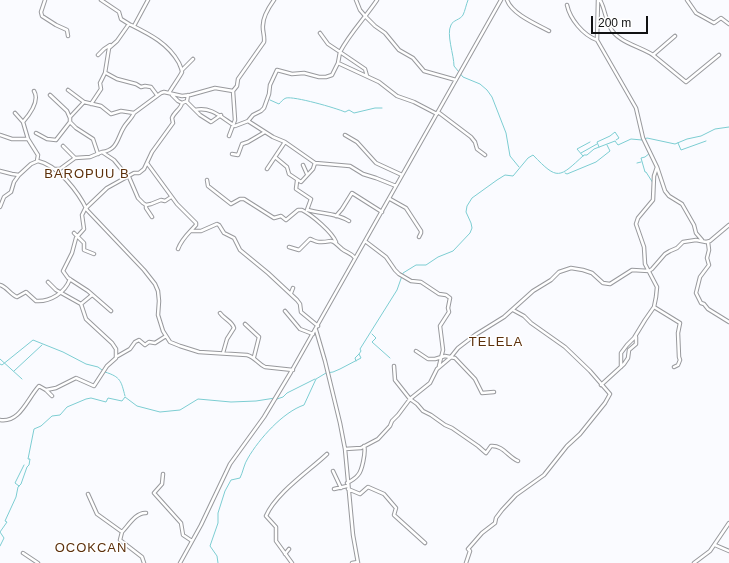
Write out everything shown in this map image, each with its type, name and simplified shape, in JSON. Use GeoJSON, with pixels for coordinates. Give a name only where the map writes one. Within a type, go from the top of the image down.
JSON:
{"type":"FeatureCollection","features":[{"type":"Feature","properties":{"kind":"street"},"geometry":{"type":"LineString","coordinates":[[45,0],[41,12],[42,16],[56,26],[67,30],[68,36]]}},
{"type":"Feature","properties":{"kind":"street"},"geometry":{"type":"LineString","coordinates":[[101,0],[120,13],[122,19],[129,24],[153,35],[163,43],[177,59],[182,70]]}},
{"type":"Feature","properties":{"kind":"street"},"geometry":{"type":"LineString","coordinates":[[134,26],[148,0]]}},
{"type":"Feature","properties":{"kind":"street"},"geometry":{"type":"LineString","coordinates":[[229,136],[235,114],[233,91],[238,79],[264,42],[262,26],[268,10],[274,0]]}},
{"type":"Feature","properties":{"kind":"street"},"geometry":{"type":"LineString","coordinates":[[356,0],[360,10],[366,17],[375,26],[385,32],[399,50],[413,58],[424,71],[456,80]]}},
{"type":"Feature","properties":{"kind":"street"},"geometry":{"type":"LineString","coordinates":[[195,110],[203,109],[221,115],[236,126],[248,121],[256,112],[263,110],[268,98],[270,85],[277,70],[292,74],[304,73],[326,77],[332,75],[338,63],[340,52],[377,0]]}},
{"type":"Feature","properties":{"kind":"street"},"geometry":{"type":"LineString","coordinates":[[180,563],[230,464],[264,417],[293,370],[501,0]]}},
{"type":"Feature","properties":{"kind":"street"},"geometry":{"type":"LineString","coordinates":[[507,0],[509,5],[518,13],[548,31]]}},
{"type":"Feature","properties":{"kind":"street"},"geometry":{"type":"LineString","coordinates":[[599,0],[597,40],[636,108],[643,138],[657,168],[665,192],[682,204],[694,225],[696,233],[703,241]]}},
{"type":"Feature","properties":{"kind":"street"},"geometry":{"type":"LineString","coordinates":[[599,0],[605,9],[609,25],[616,35],[653,55],[686,82],[719,55]]}},
{"type":"Feature","properties":{"kind":"street"},"geometry":{"type":"LineString","coordinates":[[687,0],[694,12],[699,15],[714,23],[721,18],[729,24]]}},
{"type":"Feature","properties":{"kind":"street"},"geometry":{"type":"LineString","coordinates":[[568,5],[569,13],[583,31],[587,35],[597,40]]}},
{"type":"Feature","properties":{"kind":"street"},"geometry":{"type":"LineString","coordinates":[[98,55],[104,49],[117,42],[129,24]]}},
{"type":"Feature","properties":{"kind":"street"},"geometry":{"type":"LineString","coordinates":[[320,33],[328,44],[366,69],[367,76]]}},
{"type":"Feature","properties":{"kind":"street"},"geometry":{"type":"LineString","coordinates":[[653,55],[675,36]]}},
{"type":"Feature","properties":{"kind":"street"},"geometry":{"type":"LineString","coordinates":[[91,104],[101,89],[101,80],[105,73],[108,50],[111,45]]}},
{"type":"Feature","properties":{"kind":"street"},"geometry":{"type":"LineString","coordinates":[[170,94],[182,70],[193,59]]}},
{"type":"Feature","properties":{"kind":"street"},"geometry":{"type":"LineString","coordinates":[[338,63],[379,82],[397,96],[438,113],[471,137],[475,142],[477,149],[484,155]]}},
{"type":"Feature","properties":{"kind":"street"},"geometry":{"type":"LineString","coordinates":[[105,73],[117,79],[136,84],[141,87],[151,87],[157,95]]}},
{"type":"Feature","properties":{"kind":"street"},"geometry":{"type":"LineString","coordinates":[[54,169],[60,169],[75,158],[90,157],[113,148],[125,126],[134,114],[161,93],[182,96],[215,88],[233,91]]}},
{"type":"Feature","properties":{"kind":"street"},"geometry":{"type":"LineString","coordinates":[[68,90],[84,102],[101,106],[111,114],[121,111],[134,114]]}},
{"type":"Feature","properties":{"kind":"street"},"geometry":{"type":"LineString","coordinates":[[23,122],[36,102],[36,95],[34,91]]}},
{"type":"Feature","properties":{"kind":"street"},"geometry":{"type":"LineString","coordinates":[[50,94],[67,111],[70,120],[76,128],[93,139],[98,154]]}},
{"type":"Feature","properties":{"kind":"street"},"geometry":{"type":"LineString","coordinates":[[170,94],[182,103],[186,102]]}},
{"type":"Feature","properties":{"kind":"street"},"geometry":{"type":"LineString","coordinates":[[186,102],[188,95]]}},
{"type":"Feature","properties":{"kind":"street"},"geometry":{"type":"LineString","coordinates":[[36,132],[47,139],[56,140],[84,102]]}},
{"type":"Feature","properties":{"kind":"street"},"geometry":{"type":"LineString","coordinates":[[186,102],[210,122],[221,115]]}},
{"type":"Feature","properties":{"kind":"street"},"geometry":{"type":"LineString","coordinates":[[110,311],[92,295],[70,279],[63,271],[77,237],[84,229],[82,215],[86,208],[106,188],[142,171],[152,152],[170,129],[173,123],[172,117],[182,106],[182,103]]}},
{"type":"Feature","properties":{"kind":"street"},"geometry":{"type":"LineString","coordinates":[[15,113],[23,122],[28,139],[38,155],[38,162]]}},
{"type":"Feature","properties":{"kind":"street"},"geometry":{"type":"LineString","coordinates":[[248,121],[265,132],[286,142],[315,163],[350,166],[363,174],[396,186]]}},
{"type":"Feature","properties":{"kind":"street"},"geometry":{"type":"LineString","coordinates":[[232,154],[238,155],[242,144],[265,132]]}},
{"type":"Feature","properties":{"kind":"street"},"geometry":{"type":"LineString","coordinates":[[0,135],[12,139],[28,139]]}},
{"type":"Feature","properties":{"kind":"street"},"geometry":{"type":"LineString","coordinates":[[345,135],[357,142],[376,162],[402,175]]}},
{"type":"Feature","properties":{"kind":"street"},"geometry":{"type":"LineString","coordinates":[[267,168],[286,142]]}},
{"type":"Feature","properties":{"kind":"street"},"geometry":{"type":"LineString","coordinates":[[63,146],[75,158]]}},
{"type":"Feature","properties":{"kind":"street"},"geometry":{"type":"LineString","coordinates":[[102,152],[114,160],[129,177],[138,198],[146,205],[146,208],[152,216]]}},
{"type":"Feature","properties":{"kind":"street"},"geometry":{"type":"LineString","coordinates":[[275,157],[286,167],[289,174],[302,182],[313,169],[315,163]]}},
{"type":"Feature","properties":{"kind":"street"},"geometry":{"type":"LineString","coordinates":[[0,207],[4,197],[11,192],[14,182],[19,174],[31,164],[38,162],[44,163],[64,178],[82,199],[86,208],[144,270],[155,284],[158,291],[159,301],[158,315],[166,336],[172,343],[192,350],[204,352],[240,353],[254,357],[261,365],[265,367],[293,370]]}},
{"type":"Feature","properties":{"kind":"street"},"geometry":{"type":"LineString","coordinates":[[147,163],[180,208],[196,223],[191,231],[184,237],[178,249]]}},
{"type":"Feature","properties":{"kind":"street"},"geometry":{"type":"LineString","coordinates":[[303,165],[308,174]]}},
{"type":"Feature","properties":{"kind":"street"},"geometry":{"type":"LineString","coordinates":[[621,367],[620,354],[636,336],[654,307],[657,287],[645,264],[644,247],[636,224],[638,218],[653,200],[654,176],[657,168]]}},
{"type":"Feature","properties":{"kind":"street"},"geometry":{"type":"LineString","coordinates":[[0,171],[19,174]]}},
{"type":"Feature","properties":{"kind":"street"},"geometry":{"type":"LineString","coordinates":[[207,180],[208,186],[231,204],[240,199],[244,199],[274,218],[281,216],[286,220],[298,210],[302,210],[324,212],[349,222]]}},
{"type":"Feature","properties":{"kind":"street"},"geometry":{"type":"LineString","coordinates":[[297,180],[296,189],[310,198],[307,211]]}},
{"type":"Feature","properties":{"kind":"street"},"geometry":{"type":"LineString","coordinates":[[336,216],[352,193],[382,212]]}},
{"type":"Feature","properties":{"kind":"street"},"geometry":{"type":"LineString","coordinates":[[146,205],[161,200],[165,201],[172,197]]}},
{"type":"Feature","properties":{"kind":"street"},"geometry":{"type":"LineString","coordinates":[[390,198],[406,208],[421,231],[419,237]]}},
{"type":"Feature","properties":{"kind":"street"},"geometry":{"type":"LineString","coordinates":[[307,211],[328,231],[343,250],[350,252],[355,258]]}},
{"type":"Feature","properties":{"kind":"street"},"geometry":{"type":"LineString","coordinates":[[191,231],[201,231],[216,224],[219,225],[224,232],[234,238],[240,250],[291,293],[299,302],[301,312],[318,326]]}},
{"type":"Feature","properties":{"kind":"street"},"geometry":{"type":"LineString","coordinates":[[345,449],[360,448],[378,439],[390,426],[392,421],[410,399],[430,383],[439,366],[451,357],[458,348],[513,310],[533,291],[551,280],[559,272],[567,268],[577,269],[588,272],[603,283],[609,285],[632,270],[649,270],[656,266],[665,254],[677,248],[682,243],[696,240],[708,242],[717,237],[729,225]]}},
{"type":"Feature","properties":{"kind":"street"},"geometry":{"type":"LineString","coordinates":[[74,233],[84,243],[84,250],[94,254]]}},
{"type":"Feature","properties":{"kind":"street"},"geometry":{"type":"LineString","coordinates":[[289,247],[300,250],[307,241],[312,239],[318,242],[330,240],[336,242]]}},
{"type":"Feature","properties":{"kind":"street"},"geometry":{"type":"LineString","coordinates":[[365,241],[386,257],[399,274],[411,281],[421,282],[439,294],[446,295],[450,298],[448,308],[449,312],[440,326],[442,350],[439,366]]}},
{"type":"Feature","properties":{"kind":"street"},"geometry":{"type":"LineString","coordinates":[[708,242],[709,250],[707,258],[709,265],[708,269],[700,277],[696,293],[701,303],[729,322]]}},
{"type":"Feature","properties":{"kind":"street"},"geometry":{"type":"LineString","coordinates":[[0,285],[5,287],[11,294],[17,297],[25,292],[28,292],[33,299],[37,301],[53,298],[65,288],[70,279]]}},
{"type":"Feature","properties":{"kind":"street"},"geometry":{"type":"LineString","coordinates":[[48,282],[60,293],[81,304],[85,316],[90,323],[112,343],[116,349],[116,357]]}},
{"type":"Feature","properties":{"kind":"street"},"geometry":{"type":"LineString","coordinates":[[291,293],[293,288]]}},
{"type":"Feature","properties":{"kind":"street"},"geometry":{"type":"LineString","coordinates":[[81,304],[92,295]]}},
{"type":"Feature","properties":{"kind":"street"},"geometry":{"type":"LineString","coordinates":[[654,307],[680,323],[678,334],[678,357],[680,360],[678,365],[674,367]]}},
{"type":"Feature","properties":{"kind":"street"},"geometry":{"type":"LineString","coordinates":[[466,563],[470,551],[468,549],[470,546],[482,532],[493,525],[502,510],[516,495],[544,475],[567,446],[580,434],[607,401],[609,394],[583,364],[565,347],[524,316],[513,310]]}},
{"type":"Feature","properties":{"kind":"street"},"geometry":{"type":"LineString","coordinates":[[285,311],[300,329],[313,334]]}},
{"type":"Feature","properties":{"kind":"street"},"geometry":{"type":"LineString","coordinates":[[220,313],[223,318],[233,325],[234,328],[227,339],[223,353]]}},
{"type":"Feature","properties":{"kind":"street"},"geometry":{"type":"LineString","coordinates":[[245,324],[259,337],[254,357]]}},
{"type":"Feature","properties":{"kind":"street"},"geometry":{"type":"LineString","coordinates":[[316,330],[332,385],[345,449],[348,486],[358,562],[352,563]]}},
{"type":"Feature","properties":{"kind":"street"},"geometry":{"type":"LineString","coordinates":[[46,390],[56,388],[76,378],[94,386],[107,366],[116,357],[130,349],[135,342],[138,340],[145,345],[150,342],[155,343],[166,336]]}},
{"type":"Feature","properties":{"kind":"street"},"geometry":{"type":"LineString","coordinates":[[602,385],[621,367],[628,358],[629,350],[636,344],[636,336]]}},
{"type":"Feature","properties":{"kind":"street"},"geometry":{"type":"LineString","coordinates":[[416,351],[428,359],[445,356],[455,358],[475,380],[482,393],[494,392]]}},
{"type":"Feature","properties":{"kind":"street"},"geometry":{"type":"LineString","coordinates":[[394,366],[395,379],[410,399],[423,411],[452,428],[486,453],[492,446],[494,446],[507,452],[518,461]]}},
{"type":"Feature","properties":{"kind":"street"},"geometry":{"type":"LineString","coordinates":[[0,420],[8,421],[13,419],[39,386],[52,396]]}},
{"type":"Feature","properties":{"kind":"street"},"geometry":{"type":"LineString","coordinates":[[334,489],[348,486],[361,472],[365,452],[364,446]]}},
{"type":"Feature","properties":{"kind":"street"},"geometry":{"type":"LineString","coordinates":[[292,563],[276,541],[276,527],[266,516],[281,494],[327,454]]}},
{"type":"Feature","properties":{"kind":"street"},"geometry":{"type":"LineString","coordinates":[[333,471],[341,488]]}},
{"type":"Feature","properties":{"kind":"street"},"geometry":{"type":"LineString","coordinates":[[163,474],[162,484],[154,493],[181,524],[183,534],[192,541]]}},
{"type":"Feature","properties":{"kind":"street"},"geometry":{"type":"LineString","coordinates":[[348,486],[360,494],[368,487],[384,494],[396,508],[394,515],[425,543]]}},
{"type":"Feature","properties":{"kind":"street"},"geometry":{"type":"LineString","coordinates":[[88,494],[97,514],[122,532]]}},
{"type":"Feature","properties":{"kind":"street"},"geometry":{"type":"LineString","coordinates":[[144,563],[142,557],[120,540],[122,532],[136,517],[142,513],[146,513]]}},
{"type":"Feature","properties":{"kind":"street"},"geometry":{"type":"LineString","coordinates":[[694,563],[708,554],[729,523]]}},
{"type":"Feature","properties":{"kind":"street"},"geometry":{"type":"LineString","coordinates":[[715,545],[729,551]]}},
{"type":"Feature","properties":{"kind":"street"},"geometry":{"type":"LineString","coordinates":[[285,554],[289,549]]}},
{"type":"Feature","properties":{"kind":"street"},"geometry":{"type":"LineString","coordinates":[[23,552],[38,563]]}},
{"type":"Feature","properties":{"kind":"waterway"},"geometry":{"type":"LineString","coordinates":[[468,0],[463,15],[452,23],[450,29],[449,34],[454,66],[463,77],[480,84],[492,97],[506,133],[510,156],[519,167]]}},
{"type":"Feature","properties":{"kind":"waterway"},"geometry":{"type":"LineString","coordinates":[[270,100],[279,104],[286,98],[306,100],[345,112],[349,110],[354,113],[375,108],[382,108]]}},
{"type":"Feature","properties":{"kind":"waterway"},"geometry":{"type":"LineString","coordinates":[[218,563],[217,556],[210,546],[218,523],[218,513],[225,491],[231,480],[240,478],[245,463],[258,443],[272,427],[288,414],[304,405],[316,379],[326,373],[333,372],[361,358],[359,354],[361,351],[360,349],[397,290],[403,273],[416,265],[426,265],[438,257],[453,251],[470,233],[472,228],[466,212],[467,206],[472,198],[505,175],[513,176],[528,158],[533,155],[548,169],[558,173],[563,172],[594,149],[615,141],[618,145],[631,139],[642,140],[647,138],[675,144],[687,139],[701,136],[715,129],[729,127]]}},
{"type":"Feature","properties":{"kind":"waterway"},"geometry":{"type":"LineString","coordinates":[[599,147],[597,142],[615,132],[619,138],[616,140]]}},
{"type":"Feature","properties":{"kind":"waterway"},"geometry":{"type":"LineString","coordinates":[[678,143],[681,150],[706,141]]}},
{"type":"Feature","properties":{"kind":"waterway"},"geometry":{"type":"LineString","coordinates":[[583,156],[577,149],[590,142]]}},
{"type":"Feature","properties":{"kind":"waterway"},"geometry":{"type":"LineString","coordinates":[[581,153],[597,144]]}},
{"type":"Feature","properties":{"kind":"waterway"},"geometry":{"type":"LineString","coordinates":[[565,173],[567,174],[596,162],[610,151],[607,145]]}},
{"type":"Feature","properties":{"kind":"waterway"},"geometry":{"type":"LineString","coordinates":[[650,153],[641,158],[645,172],[653,183]]}},
{"type":"Feature","properties":{"kind":"waterway"},"geometry":{"type":"LineString","coordinates":[[637,163],[641,162]]}},
{"type":"Feature","properties":{"kind":"waterway"},"geometry":{"type":"LineString","coordinates":[[372,334],[376,338],[372,342],[390,358]]}},
{"type":"Feature","properties":{"kind":"waterway"},"geometry":{"type":"LineString","coordinates":[[0,364],[2,365],[33,340],[102,370]]}},
{"type":"Feature","properties":{"kind":"waterway"},"geometry":{"type":"LineString","coordinates":[[14,371],[42,345]]}},
{"type":"Feature","properties":{"kind":"waterway"},"geometry":{"type":"LineString","coordinates":[[356,361],[355,358],[359,354]]}},
{"type":"Feature","properties":{"kind":"waterway"},"geometry":{"type":"LineString","coordinates":[[0,359],[22,379]]}},
{"type":"Feature","properties":{"kind":"waterway"},"geometry":{"type":"LineString","coordinates":[[105,372],[120,380],[125,396]]}},
{"type":"Feature","properties":{"kind":"waterway"},"geometry":{"type":"LineString","coordinates":[[277,399],[315,379]]}},
{"type":"Feature","properties":{"kind":"waterway"},"geometry":{"type":"LineString","coordinates":[[0,546],[4,538],[0,532],[7,522],[5,521],[16,497],[18,487],[21,484],[29,465],[30,459],[28,459],[34,429],[41,426],[52,416],[60,415],[67,407],[91,398],[106,402],[108,398],[122,401],[125,397],[137,406],[160,412],[180,410],[198,399],[231,402],[256,401],[275,398]]}},
{"type":"Feature","properties":{"kind":"waterway"},"geometry":{"type":"LineString","coordinates":[[19,486],[15,483],[24,465]]}},
{"type":"Feature","properties":{"kind":"district","name":"BAROPUU B"},"geometry":{"type":"Point","coordinates":[87,174]}},
{"type":"Feature","properties":{"kind":"district","name":"TELELA"},"geometry":{"type":"Point","coordinates":[496,342]}},
{"type":"Feature","properties":{"kind":"district","name":"OCOKCAN"},"geometry":{"type":"Point","coordinates":[91,548]}}]}
